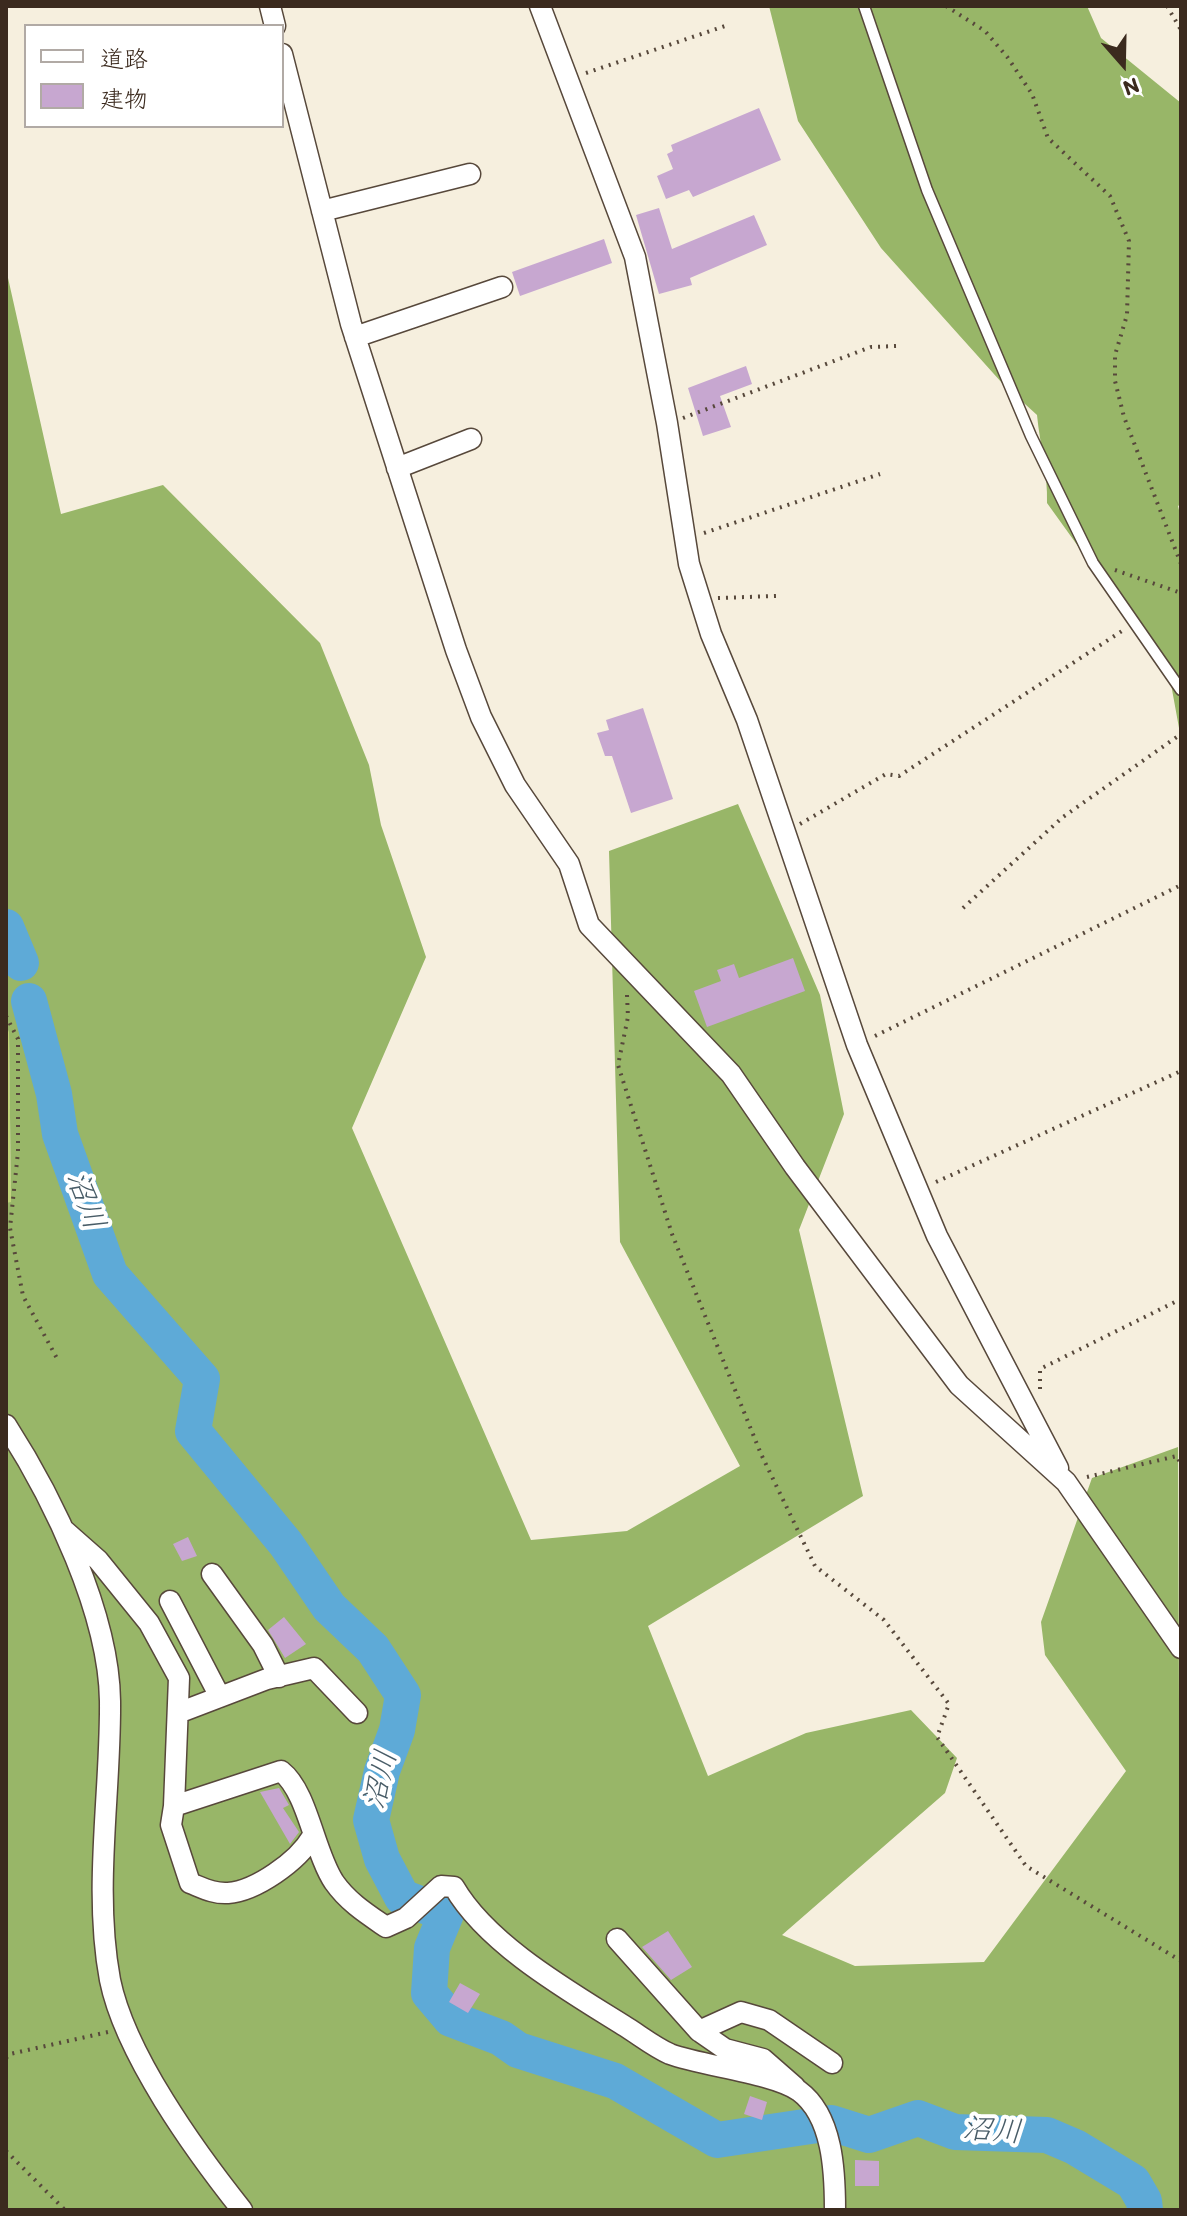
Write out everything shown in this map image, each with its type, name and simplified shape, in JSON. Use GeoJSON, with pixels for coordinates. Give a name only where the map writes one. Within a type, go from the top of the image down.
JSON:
{"type":"FeatureCollection","features":[{"type":"Feature","properties":{"kind":"street"},"geometry":{"type":"LineString","coordinates":[[540,6],[635,257],[667,423],[684,539],[700,598],[786,832],[857,1045],[937,1236],[1066,1482],[1181,1648]]}},
{"type":"Feature","properties":{"kind":"street"},"geometry":{"type":"LineString","coordinates":[[284,62],[355,337],[481,717],[515,785],[569,864],[589,925],[731,1074],[795,1167],[959,1385],[1066,1482]]}},
{"type":"Feature","properties":{"kind":"street"},"geometry":{"type":"LineString","coordinates":[[322,211],[470,174]]}},
{"type":"Feature","properties":{"kind":"street"},"geometry":{"type":"LineString","coordinates":[[355,337],[502,287]]}},
{"type":"Feature","properties":{"kind":"street"},"geometry":{"type":"LineString","coordinates":[[397,468],[471,439]]}},
{"type":"Feature","properties":{"kind":"street"},"geometry":{"type":"LineString","coordinates":[[6,1425],[64,1530],[100,1631],[110,1697],[104,1866],[110,1981],[132,2045],[218,2179],[242,2210]]}},
{"type":"Feature","properties":{"kind":"street"},"geometry":{"type":"LineString","coordinates":[[64,1530],[98,1560],[149,1623],[179,1678],[171,1825],[190,1883],[213,1893],[249,1888],[304,1851],[312,1837]]}},
{"type":"Feature","properties":{"kind":"street"},"geometry":{"type":"LineString","coordinates":[[212,1574],[263,1645],[279,1677]]}},
{"type":"Feature","properties":{"kind":"street"},"geometry":{"type":"LineString","coordinates":[[170,1601],[220,1697]]}},
{"type":"Feature","properties":{"kind":"street"},"geometry":{"type":"LineString","coordinates":[[178,1713],[279,1677],[314,1668],[357,1713]]}},
{"type":"Feature","properties":{"kind":"street"},"geometry":{"type":"LineString","coordinates":[[174,1806],[281,1771],[297,1791],[312,1837],[334,1882],[352,1904],[386,1927],[406,1918],[441,1886],[454,1887],[466,1908],[494,1935],[591,2005],[668,2053],[798,2090]]}},
{"type":"Feature","properties":{"kind":"street"},"geometry":{"type":"LineString","coordinates":[[617,1939],[699,2031],[725,2049],[763,2059],[786,2075],[815,2109],[826,2132],[835,2210]]}},
{"type":"Feature","properties":{"kind":"street"},"geometry":{"type":"LineString","coordinates":[[699,2031],[741,2012],[769,2020],[832,2063]]}},
{"type":"Feature","properties":{"kind":"lane"},"geometry":{"type":"LineString","coordinates":[[864,6],[933,204],[1031,436],[1093,563],[1181,690]]}},
{"type":"Feature","properties":{"kind":"path"},"geometry":{"type":"LineString","coordinates":[[946,6],[985,31],[1008,58],[1032,94],[1048,138],[1110,196],[1129,241],[1127,315],[1115,355],[1115,381],[1124,417],[1181,564]]}},
{"type":"Feature","properties":{"kind":"path"},"geometry":{"type":"LineString","coordinates":[[1167,6],[1181,30]]}},
{"type":"Feature","properties":{"kind":"path"},"geometry":{"type":"LineString","coordinates":[[569,79],[728,25]]}},
{"type":"Feature","properties":{"kind":"path"},"geometry":{"type":"LineString","coordinates":[[667,423],[871,347],[896,346]]}},
{"type":"Feature","properties":{"kind":"path"},"geometry":{"type":"LineString","coordinates":[[684,539],[880,474]]}},
{"type":"Feature","properties":{"kind":"path"},"geometry":{"type":"LineString","coordinates":[[1093,563],[1181,593]]}},
{"type":"Feature","properties":{"kind":"path"},"geometry":{"type":"LineString","coordinates":[[700,598],[776,596]]}},
{"type":"Feature","properties":{"kind":"path"},"geometry":{"type":"LineString","coordinates":[[786,832],[886,774],[899,776],[1134,623]]}},
{"type":"Feature","properties":{"kind":"path"},"geometry":{"type":"LineString","coordinates":[[963,908],[1063,817],[1181,734]]}},
{"type":"Feature","properties":{"kind":"path"},"geometry":{"type":"LineString","coordinates":[[857,1045],[1181,885]]}},
{"type":"Feature","properties":{"kind":"path"},"geometry":{"type":"LineString","coordinates":[[626,964],[628,1017],[618,1065],[672,1234],[761,1454],[815,1566],[884,1620],[949,1704],[937,1737],[1026,1866],[1181,1961]]}},
{"type":"Feature","properties":{"kind":"path"},"geometry":{"type":"LineString","coordinates":[[6,1016],[18,1039],[18,1152],[10,1228],[23,1296],[59,1362]]}},
{"type":"Feature","properties":{"kind":"path"},"geometry":{"type":"LineString","coordinates":[[918,1191],[1181,1071]]}},
{"type":"Feature","properties":{"kind":"path"},"geometry":{"type":"LineString","coordinates":[[1035,1424],[1040,1369],[1181,1299]]}},
{"type":"Feature","properties":{"kind":"path"},"geometry":{"type":"LineString","coordinates":[[1066,1482],[1177,1456],[1181,1465]]}},
{"type":"Feature","properties":{"kind":"path"},"geometry":{"type":"LineString","coordinates":[[6,2058],[10,2054],[126,2028]]}},
{"type":"Feature","properties":{"kind":"path"},"geometry":{"type":"LineString","coordinates":[[6,2151],[65,2210]]}},
{"type":"Feature","properties":{"kind":"green space"},"geometry":{"type":"Polygon","coordinates":[[[769,6],[1087,6],[1101,38],[1181,103],[1181,504],[1178,506],[1181,518],[1181,739],[1169,673],[1047,503],[1037,415],[1002,383],[881,248],[798,121],[769,6]]]}},
{"type":"Feature","properties":{"kind":"green space"},"geometry":{"type":"Polygon","coordinates":[[[6,269],[61,514],[163,485],[320,643],[369,765],[381,825],[426,957],[352,1128],[531,1540],[627,1531],[740,1466],[620,1242],[609,851],[738,804],[820,995],[844,1114],[799,1230],[863,1496],[648,1626],[708,1776],[806,1733],[911,1710],[957,1758],[945,1793],[782,1935],[855,1966],[984,1962],[1126,1771],[1045,1655],[1041,1622],[1092,1478],[1178,1447],[1181,2210],[6,2210],[6,1203],[11,1202],[9,1032],[6,1026],[6,269]]]}},
{"type":"Feature","properties":{"kind":"green space"},"geometry":{"type":"Polygon","coordinates":[[[6,1026],[9,1031],[11,1203],[6,1203],[6,1026]]]}},
{"type":"Feature","properties":{"kind":"building"},"geometry":{"type":"Polygon","coordinates":[[[759,108],[781,160],[693,197],[689,190],[666,199],[657,176],[673,169],[667,154],[673,151],[671,145],[759,108]]]}},
{"type":"Feature","properties":{"kind":"building"},"geometry":{"type":"Polygon","coordinates":[[[659,208],[672,249],[754,215],[767,245],[690,278],[692,285],[659,294],[636,215],[659,208]]]}},
{"type":"Feature","properties":{"kind":"building"},"geometry":{"type":"Polygon","coordinates":[[[604,239],[612,263],[520,296],[512,272],[604,239]]]}},
{"type":"Feature","properties":{"kind":"building"},"geometry":{"type":"Polygon","coordinates":[[[746,366],[752,384],[720,396],[731,427],[703,436],[688,388],[746,366]]]}},
{"type":"Feature","properties":{"kind":"building"},"geometry":{"type":"Polygon","coordinates":[[[643,708],[673,799],[631,813],[612,756],[605,756],[597,733],[609,730],[606,720],[643,708]]]}},
{"type":"Feature","properties":{"kind":"building"},"geometry":{"type":"Polygon","coordinates":[[[793,958],[805,991],[707,1027],[694,991],[721,981],[717,970],[734,964],[739,978],[793,958]]]}},
{"type":"Feature","properties":{"kind":"building"},"geometry":{"type":"Polygon","coordinates":[[[188,1537],[197,1556],[182,1561],[173,1544],[188,1537]]]}},
{"type":"Feature","properties":{"kind":"building"},"geometry":{"type":"Polygon","coordinates":[[[284,1617],[306,1644],[285,1658],[268,1630],[284,1617]]]}},
{"type":"Feature","properties":{"kind":"building"},"geometry":{"type":"Polygon","coordinates":[[[279,1788],[289,1805],[283,1808],[299,1832],[290,1844],[260,1792],[279,1788]]]}},
{"type":"Feature","properties":{"kind":"building"},"geometry":{"type":"Polygon","coordinates":[[[668,1931],[692,1967],[671,1980],[642,1947],[668,1931]]]}},
{"type":"Feature","properties":{"kind":"building"},"geometry":{"type":"Polygon","coordinates":[[[460,1983],[480,1994],[468,2013],[449,2002],[460,1983]]]}},
{"type":"Feature","properties":{"kind":"building"},"geometry":{"type":"Polygon","coordinates":[[[750,2096],[767,2102],[762,2120],[744,2114],[750,2096]]]}},
{"type":"Feature","properties":{"kind":"building"},"geometry":{"type":"Polygon","coordinates":[[[855,2160],[879,2161],[879,2186],[855,2186],[855,2160]]]}},
{"type":"Feature","properties":{"kind":"waterway","name":"沼川"},"geometry":{"type":"LineString","coordinates":[[6,927],[21,963]]}},
{"type":"Feature","properties":{"kind":"waterway","name":"沼川"},"geometry":{"type":"LineString","coordinates":[[29,1001],[54,1094],[60,1134],[110,1274],[202,1379],[193,1431],[286,1544],[329,1607],[373,1649],[403,1695],[397,1730],[382,1771],[371,1820],[382,1859],[402,1897],[446,1914],[432,1948],[429,1993],[451,2019],[501,2038],[518,2050],[615,2081],[717,2140],[831,2123],[869,2135],[918,2118],[955,2132],[1047,2135],[1075,2147],[1133,2182],[1144,2201],[1145,2210]]}}]}
